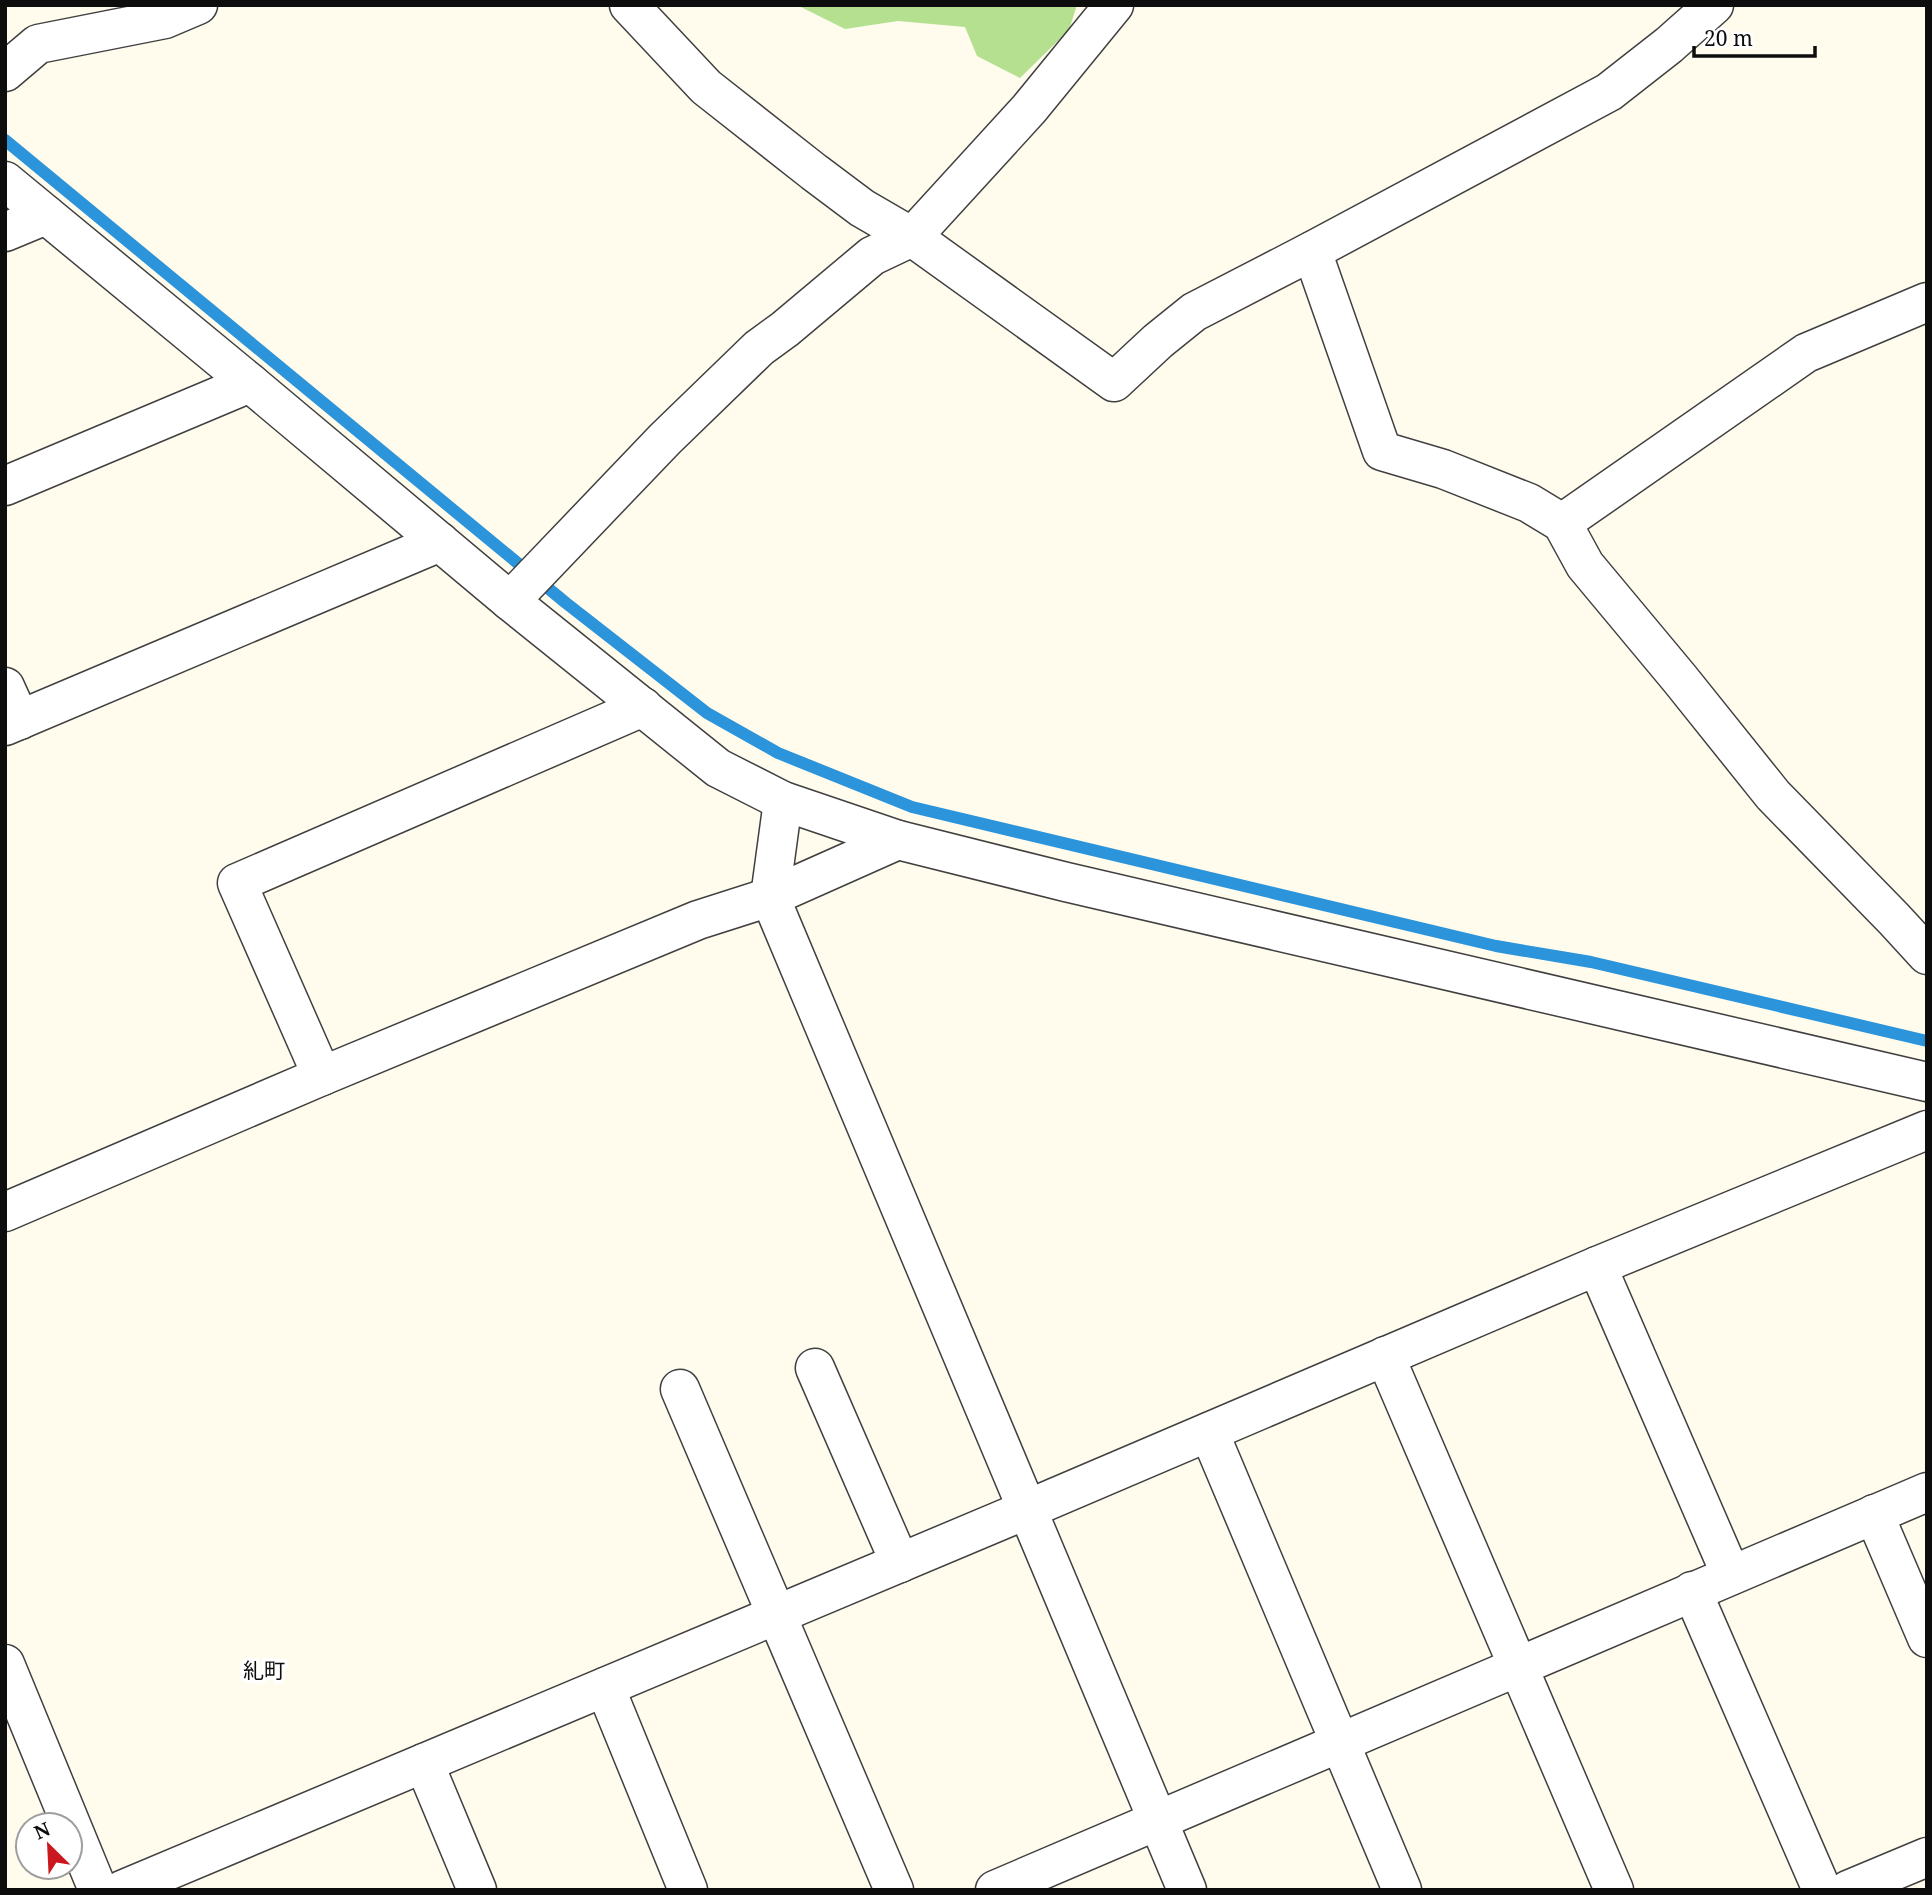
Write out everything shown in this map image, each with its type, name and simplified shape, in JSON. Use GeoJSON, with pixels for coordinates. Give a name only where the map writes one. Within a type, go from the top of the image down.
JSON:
{"type":"FeatureCollection","features":[{"type":"Feature","properties":{"kind":"street"},"geometry":{"type":"LineString","coordinates":[[5,72],[38,44],[165,19],[198,5]]}},
{"type":"Feature","properties":{"kind":"street"},"geometry":{"type":"LineString","coordinates":[[629,5],[706,87],[862,208],[912,237],[1114,382],[1194,312],[1609,92],[1714,5]]}},
{"type":"Feature","properties":{"kind":"street"},"geometry":{"type":"LineString","coordinates":[[529,583],[666,439],[759,348],[872,256],[912,237],[1029,109],[1114,5]]}},
{"type":"Feature","properties":{"kind":"street"},"geometry":{"type":"LineString","coordinates":[[5,181],[440,542],[529,583],[643,707],[718,768],[783,801],[898,840],[1066,883],[1927,1082]]}},
{"type":"Feature","properties":{"kind":"street"},"geometry":{"type":"LineString","coordinates":[[5,232],[46,215]]}},
{"type":"Feature","properties":{"kind":"street"},"geometry":{"type":"LineString","coordinates":[[1312,251],[1382,451],[1443,469],[1517,498],[1562,523],[1585,565],[1773,795],[1927,955]]}},
{"type":"Feature","properties":{"kind":"street"},"geometry":{"type":"LineString","coordinates":[[1562,523],[1806,352],[1927,302]]}},
{"type":"Feature","properties":{"kind":"street"},"geometry":{"type":"LineString","coordinates":[[5,486],[250,383]]}},
{"type":"Feature","properties":{"kind":"street"},"geometry":{"type":"LineString","coordinates":[[10,711],[440,542]]}},
{"type":"Feature","properties":{"kind":"street"},"geometry":{"type":"LineString","coordinates":[[322,1076],[237,883],[643,707]]}},
{"type":"Feature","properties":{"kind":"street"},"geometry":{"type":"LineString","coordinates":[[783,801],[770,897],[1187,1890]]}},
{"type":"Feature","properties":{"kind":"street"},"geometry":{"type":"LineString","coordinates":[[5,1212],[322,1076],[698,920],[770,897],[898,840]]}},
{"type":"Feature","properties":{"kind":"street"},"geometry":{"type":"LineString","coordinates":[[122,1890],[1028,1509],[1597,1266],[1927,1130]]}},
{"type":"Feature","properties":{"kind":"street"},"geometry":{"type":"LineString","coordinates":[[1597,1266],[1731,1575]]}},
{"type":"Feature","properties":{"kind":"street"},"geometry":{"type":"LineString","coordinates":[[1385,1356],[1614,1890]]}},
{"type":"Feature","properties":{"kind":"street"},"geometry":{"type":"LineString","coordinates":[[815,1368],[900,1563]]}},
{"type":"Feature","properties":{"kind":"street"},"geometry":{"type":"LineString","coordinates":[[680,1389],[894,1890]]}},
{"type":"Feature","properties":{"kind":"street"},"geometry":{"type":"LineString","coordinates":[[1209,1432],[1402,1890]]}},
{"type":"Feature","properties":{"kind":"street"},"geometry":{"type":"LineString","coordinates":[[995,1890],[1927,1492]]}},
{"type":"Feature","properties":{"kind":"street"},"geometry":{"type":"LineString","coordinates":[[1874,1514],[1927,1638]]}},
{"type":"Feature","properties":{"kind":"street"},"geometry":{"type":"LineString","coordinates":[[1692,1591],[1822,1890]]}},
{"type":"Feature","properties":{"kind":"street"},"geometry":{"type":"LineString","coordinates":[[10,1687],[97,1890]]}},
{"type":"Feature","properties":{"kind":"street"},"geometry":{"type":"LineString","coordinates":[[605,1687],[688,1890]]}},
{"type":"Feature","properties":{"kind":"street"},"geometry":{"type":"LineString","coordinates":[[424,1763],[477,1890]]}},
{"type":"Feature","properties":{"kind":"street"},"geometry":{"type":"LineString","coordinates":[[1848,1890],[1927,1857]]}},
{"type":"Feature","properties":{"kind":"green space"},"geometry":{"type":"Polygon","coordinates":[[[1077,5],[1069,30],[1020,78],[977,56],[965,27],[898,21],[845,29],[801,7],[1077,5]]]}},
{"type":"Feature","properties":{"kind":"waterway"},"geometry":{"type":"LineString","coordinates":[[5,140],[566,603],[707,713],[778,753],[912,807],[1496,946],[1591,962],[1927,1041]]}},
{"type":"Feature","properties":{"kind":"district","name":"糺町"},"geometry":{"type":"Point","coordinates":[264,1671]}}]}
